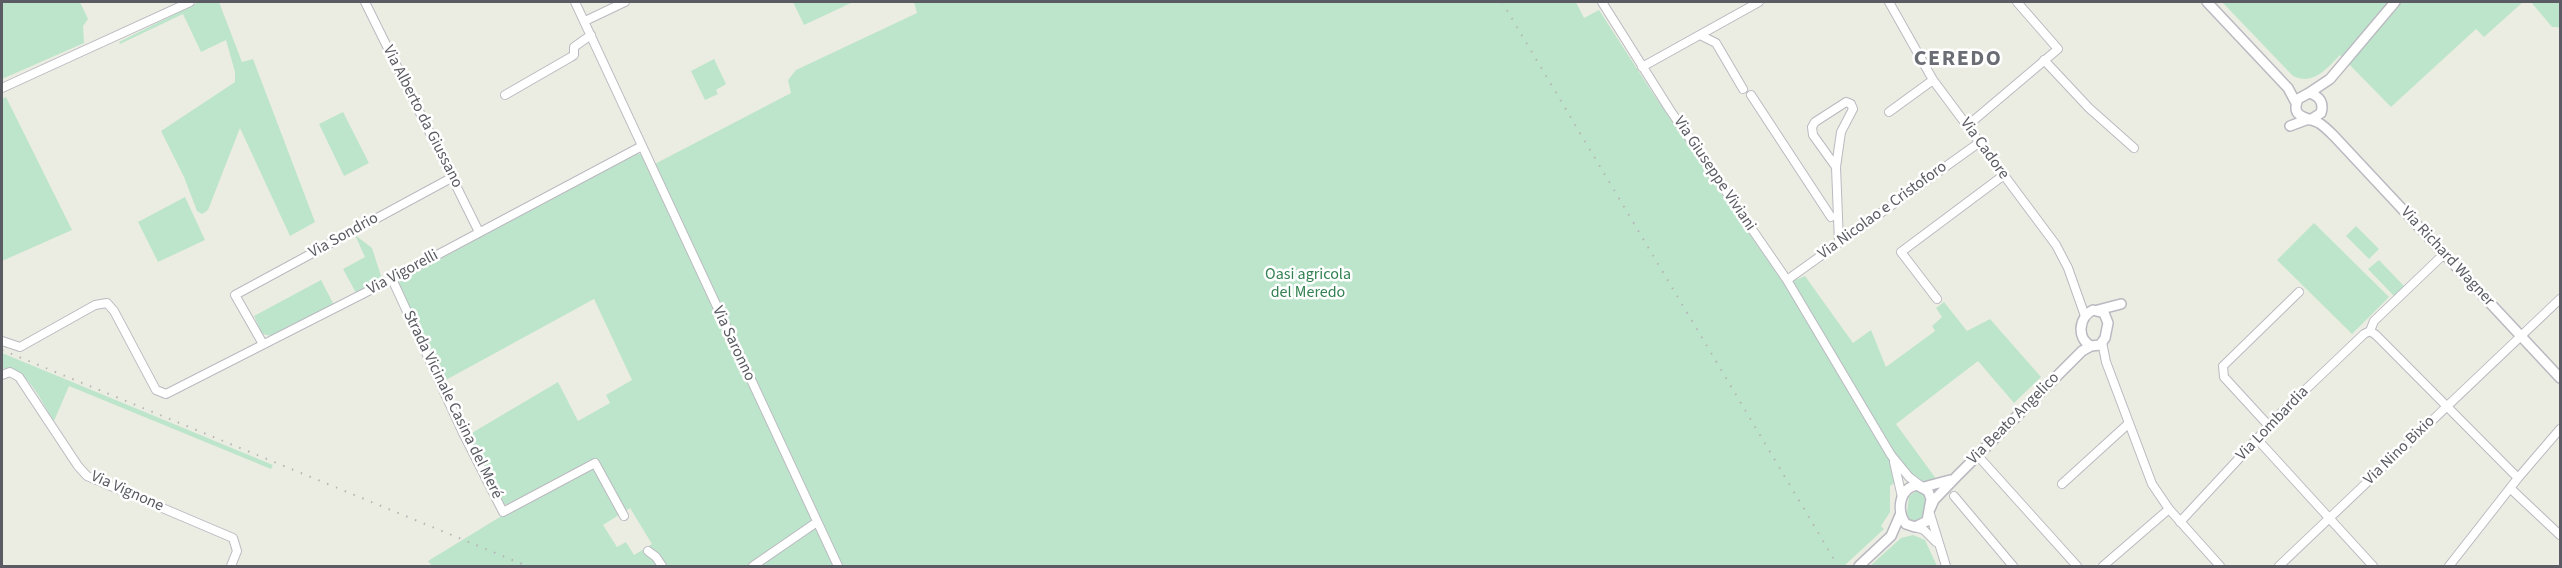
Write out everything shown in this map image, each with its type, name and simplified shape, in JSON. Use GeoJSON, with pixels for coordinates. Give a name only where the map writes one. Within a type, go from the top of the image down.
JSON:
{"type":"FeatureCollection","features":[{"type":"Feature","properties":{"kind":"street","name":"Via Alberto da Giussano"},"geometry":{"type":"LineString","coordinates":[[365,2],[479,232]]}},
{"type":"Feature","properties":{"kind":"street","name":"Via Saronno"},"geometry":{"type":"LineString","coordinates":[[575,2],[838,567]]}},
{"type":"Feature","properties":{"kind":"street"},"geometry":{"type":"LineString","coordinates":[[585,21],[626,2]]}},
{"type":"Feature","properties":{"kind":"street","name":"Via Giuseppe Viviani"},"geometry":{"type":"LineString","coordinates":[[1602,2],[1642,67],[1786,280],[1891,455]]}},
{"type":"Feature","properties":{"kind":"street"},"geometry":{"type":"LineString","coordinates":[[1642,67],[1759,2]]}},
{"type":"Feature","properties":{"kind":"street","name":"Via Cadore"},"geometry":{"type":"LineString","coordinates":[[1888,2],[1933,80],[2062,255],[2079,296],[2092,312]]}},
{"type":"Feature","properties":{"kind":"street"},"geometry":{"type":"LineString","coordinates":[[1967,126],[2058,49],[2017,2]]}},
{"type":"Feature","properties":{"kind":"street"},"geometry":{"type":"LineString","coordinates":[[2207,2],[2288,88],[2296,107],[2308,120]]}},
{"type":"Feature","properties":{"kind":"street"},"geometry":{"type":"LineString","coordinates":[[2330,79],[2318,117],[2290,126],[2296,107],[2307,94],[2330,79],[2395,2]]}},
{"type":"Feature","properties":{"kind":"street"},"geometry":{"type":"LineString","coordinates":[[2,88],[185,3]]}},
{"type":"Feature","properties":{"kind":"street"},"geometry":{"type":"LineString","coordinates":[[506,95],[574,55],[574,46],[591,35]]}},
{"type":"Feature","properties":{"kind":"street"},"geometry":{"type":"LineString","coordinates":[[1700,35],[1716,43],[1743,88]]}},
{"type":"Feature","properties":{"kind":"street"},"geometry":{"type":"LineString","coordinates":[[2044,60],[2089,108],[2133,148]]}},
{"type":"Feature","properties":{"kind":"street"},"geometry":{"type":"LineString","coordinates":[[1889,112],[1933,80]]}},
{"type":"Feature","properties":{"kind":"street"},"geometry":{"type":"LineString","coordinates":[[2288,88],[2318,97],[2322,107]]}},
{"type":"Feature","properties":{"kind":"street"},"geometry":{"type":"LineString","coordinates":[[1751,95],[1831,217]]}},
{"type":"Feature","properties":{"kind":"street"},"geometry":{"type":"LineString","coordinates":[[1836,167],[1813,135],[1812,127],[1815,122],[1846,102],[1851,104],[1853,109],[1841,132],[1836,167],[1839,242]]}},
{"type":"Feature","properties":{"kind":"street","name":"Via Richard Wagner"},"geometry":{"type":"LineString","coordinates":[[2322,107],[2325,122],[2334,136]]}},
{"type":"Feature","properties":{"kind":"street","name":"Via Richard Wagner"},"geometry":{"type":"LineString","coordinates":[[2308,120],[2322,125],[2334,136],[2560,378]]}},
{"type":"Feature","properties":{"kind":"street","name":"Via Nicolao e Cristoforo"},"geometry":{"type":"LineString","coordinates":[[1786,280],[1980,142]]}},
{"type":"Feature","properties":{"kind":"street","name":"Via Vigorelli"},"geometry":{"type":"LineString","coordinates":[[2,341],[20,347],[91,307],[105,302],[114,311],[155,388],[161,394],[167,394],[392,279],[642,146]]}},
{"type":"Feature","properties":{"kind":"street"},"geometry":{"type":"LineString","coordinates":[[1937,299],[1901,252],[2004,175]]}},
{"type":"Feature","properties":{"kind":"street","name":"Via Sondrio"},"geometry":{"type":"LineString","coordinates":[[263,344],[235,295],[453,177]]}},
{"type":"Feature","properties":{"kind":"street"},"geometry":{"type":"LineString","coordinates":[[1823,205],[1837,205]]}},
{"type":"Feature","properties":{"kind":"street","name":"Via Lombardia"},"geometry":{"type":"LineString","coordinates":[[2180,522],[2269,426],[2329,366],[2364,334],[2370,332],[2374,321],[2444,254]]}},
{"type":"Feature","properties":{"kind":"street","name":"Strada Vicinale Casina del Meré"},"geometry":{"type":"LineString","coordinates":[[392,279],[463,433],[503,512],[595,463],[624,516]]}},
{"type":"Feature","properties":{"kind":"street"},"geometry":{"type":"LineString","coordinates":[[2269,426],[2224,377],[2223,366],[2299,292]]}},
{"type":"Feature","properties":{"kind":"street","name":"Via Nino Bixio"},"geometry":{"type":"LineString","coordinates":[[2279,567],[2560,299]]}},
{"type":"Feature","properties":{"kind":"street"},"geometry":{"type":"LineString","coordinates":[[2092,312],[2121,304],[2096,345]]}},
{"type":"Feature","properties":{"kind":"street"},"geometry":{"type":"LineString","coordinates":[[2092,312],[2104,313],[2108,323]]}},
{"type":"Feature","properties":{"kind":"street","name":"Via Beato Angelico"},"geometry":{"type":"LineString","coordinates":[[1930,511],[1934,500],[2071,361],[2079,349],[2081,330],[2092,312]]}},
{"type":"Feature","properties":{"kind":"street"},"geometry":{"type":"LineString","coordinates":[[2370,332],[2385,343],[2518,478]]}},
{"type":"Feature","properties":{"kind":"street"},"geometry":{"type":"LineString","coordinates":[[2082,337],[2096,345],[2106,362],[2148,478],[2169,509],[2220,567]]}},
{"type":"Feature","properties":{"kind":"street","name":"Via Beato Angelico"},"geometry":{"type":"LineString","coordinates":[[2071,361],[2096,345]]}},
{"type":"Feature","properties":{"kind":"street","name":"Via Vignone"},"geometry":{"type":"LineString","coordinates":[[2,375],[10,372],[19,376],[78,466],[87,476],[233,538],[237,551],[231,567]]}},
{"type":"Feature","properties":{"kind":"street"},"geometry":{"type":"LineString","coordinates":[[2062,484],[2128,424]]}},
{"type":"Feature","properties":{"kind":"street"},"geometry":{"type":"LineString","coordinates":[[2454,565],[2510,488],[2560,429]]}},
{"type":"Feature","properties":{"kind":"street"},"geometry":{"type":"LineString","coordinates":[[2258,439],[2373,567]]}},
{"type":"Feature","properties":{"kind":"street"},"geometry":{"type":"LineString","coordinates":[[1891,455],[1909,477],[1930,494],[1930,511],[1938,546],[1946,567]]}},
{"type":"Feature","properties":{"kind":"street"},"geometry":{"type":"LineString","coordinates":[[1891,455],[1902,498],[1903,520],[1928,533],[1938,546]]}},
{"type":"Feature","properties":{"kind":"street"},"geometry":{"type":"LineString","coordinates":[[1977,456],[2077,567]]}},
{"type":"Feature","properties":{"kind":"street","name":"Via Beato Angelico"},"geometry":{"type":"LineString","coordinates":[[1922,487],[1939,485],[1957,476]]}},
{"type":"Feature","properties":{"kind":"street"},"geometry":{"type":"LineString","coordinates":[[1902,498],[1909,487],[1922,487]]}},
{"type":"Feature","properties":{"kind":"street"},"geometry":{"type":"LineString","coordinates":[[2510,488],[2560,536]]}},
{"type":"Feature","properties":{"kind":"street"},"geometry":{"type":"LineString","coordinates":[[1954,496],[2013,567]]}},
{"type":"Feature","properties":{"kind":"street"},"geometry":{"type":"LineString","coordinates":[[2103,567],[2169,509]]}},
{"type":"Feature","properties":{"kind":"street"},"geometry":{"type":"LineString","coordinates":[[1889,538],[1901,511]]}},
{"type":"Feature","properties":{"kind":"street"},"geometry":{"type":"LineString","coordinates":[[1859,567],[1889,538],[1926,523],[1930,511]]}},
{"type":"Feature","properties":{"kind":"street"},"geometry":{"type":"LineString","coordinates":[[753,567],[817,522]]}},
{"type":"Feature","properties":{"kind":"street"},"geometry":{"type":"LineString","coordinates":[[648,551],[656,557],[662,567]]}},
{"type":"Feature","properties":{"kind":"green space"},"geometry":{"type":"Polygon","coordinates":[[[2,2],[80,2],[88,19],[83,26],[84,43],[2,79],[2,2]]]}},
{"type":"Feature","properties":{"kind":"green space"},"geometry":{"type":"Polygon","coordinates":[[[199,2],[219,2],[242,62],[253,59],[315,222],[290,236],[240,128],[208,210],[202,214],[197,211],[184,177],[161,131],[235,82],[235,72],[226,40],[201,52],[183,14],[120,44],[119,42],[199,2]]]}},
{"type":"Feature","properties":{"kind":"green space"},"geometry":{"type":"Polygon","coordinates":[[[793,2],[850,2],[851,3],[804,25],[793,2]]]}},
{"type":"Feature","properties":{"kind":"green space","name":"Oasi agricola del Meredo"},"geometry":{"type":"Polygon","coordinates":[[[914,2],[1576,2],[1584,18],[1599,10],[1654,95],[1784,284],[1805,276],[1853,343],[1871,330],[1886,367],[1935,331],[1932,326],[1942,317],[1936,308],[1944,302],[1967,331],[1990,319],[2041,377],[2014,403],[1978,361],[1896,424],[1937,480],[1922,481],[1910,472],[1890,486],[1890,512],[1881,526],[1884,529],[1844,566],[432,566],[428,561],[508,512],[598,464],[595,459],[510,506],[504,504],[468,438],[470,434],[558,382],[578,421],[610,403],[606,395],[632,380],[594,299],[444,381],[397,282],[636,153],[643,155],[649,167],[791,93],[788,80],[796,70],[917,13],[914,2]],[[630,508],[603,525],[617,547],[626,542],[634,555],[652,544],[630,508]]]}},
{"type":"Feature","properties":{"kind":"green space"},"geometry":{"type":"Polygon","coordinates":[[[2222,2],[2523,2],[2484,37],[2476,29],[2391,107],[2340,55],[2314,77],[2301,79],[2293,76],[2222,2]]]}},
{"type":"Feature","properties":{"kind":"green space"},"geometry":{"type":"Polygon","coordinates":[[[2531,2],[2560,2],[2560,30],[2558,27],[2552,27],[2531,2]]]}},
{"type":"Feature","properties":{"kind":"green space"},"geometry":{"type":"Polygon","coordinates":[[[714,59],[726,84],[716,90],[718,94],[705,100],[691,71],[714,59]]]}},
{"type":"Feature","properties":{"kind":"green space"},"geometry":{"type":"Polygon","coordinates":[[[6,97],[72,230],[2,261],[2,99],[6,97]]]}},
{"type":"Feature","properties":{"kind":"green space"},"geometry":{"type":"Polygon","coordinates":[[[343,112],[369,163],[344,176],[319,124],[343,112]]]}},
{"type":"Feature","properties":{"kind":"green space"},"geometry":{"type":"Polygon","coordinates":[[[185,197],[205,240],[158,262],[138,222],[185,197]]]}},
{"type":"Feature","properties":{"kind":"green space"},"geometry":{"type":"Polygon","coordinates":[[[2314,223],[2389,297],[2352,334],[2277,260],[2314,223]]]}},
{"type":"Feature","properties":{"kind":"green space"},"geometry":{"type":"Polygon","coordinates":[[[2356,226],[2379,249],[2369,259],[2346,236],[2356,226]]]}},
{"type":"Feature","properties":{"kind":"green space"},"geometry":{"type":"Polygon","coordinates":[[[355,235],[372,248],[381,276],[379,281],[356,293],[343,269],[365,257],[355,235]]]}},
{"type":"Feature","properties":{"kind":"green space"},"geometry":{"type":"Polygon","coordinates":[[[2379,260],[2404,286],[2394,296],[2368,269],[2379,260]]]}},
{"type":"Feature","properties":{"kind":"green space"},"geometry":{"type":"Polygon","coordinates":[[[321,280],[332,305],[272,336],[262,334],[254,316],[321,280]]]}},
{"type":"Feature","properties":{"kind":"green space"},"geometry":{"type":"Polygon","coordinates":[[[2,353],[273,465],[271,469],[69,386],[54,421],[25,378],[18,372],[2,369],[2,353]]]}},
{"type":"Feature","properties":{"kind":"green space"},"geometry":{"type":"Polygon","coordinates":[[[1917,491],[1923,494],[1925,506],[1924,514],[1916,521],[1910,520],[1907,513],[1909,496],[1917,491]]]}},
{"type":"Feature","properties":{"kind":"green space"},"geometry":{"type":"Polygon","coordinates":[[[1913,535],[1925,540],[1937,566],[1870,566],[1901,538],[1913,535]]]}},
{"type":"Feature","properties":{"kind":"railway"},"geometry":{"type":"LineString","coordinates":[[1502,2],[1838,566]]}},
{"type":"Feature","properties":{"kind":"railway"},"geometry":{"type":"LineString","coordinates":[[2,350],[527,566]]}},
{"type":"Feature","properties":{"kind":"district","name":"CEREDO"},"geometry":{"type":"Point","coordinates":[1958,60]}}]}
